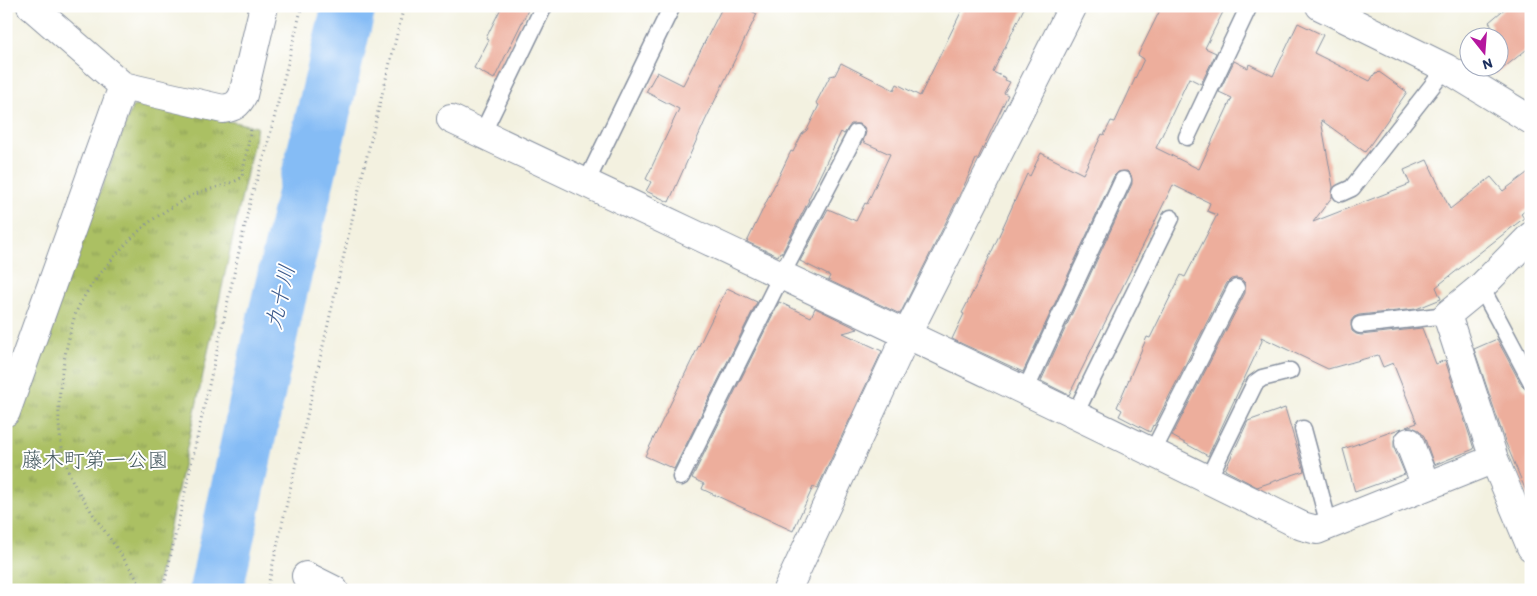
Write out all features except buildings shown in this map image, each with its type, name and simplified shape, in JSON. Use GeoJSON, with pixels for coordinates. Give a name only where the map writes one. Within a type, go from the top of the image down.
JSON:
{"type":"FeatureCollection","features":[{"type":"Feature","properties":{"kind":"street"},"geometry":{"type":"LineString","coordinates":[[31,6],[123,86],[223,109],[232,108],[238,104],[243,95],[264,6]]}},
{"type":"Feature","properties":{"kind":"street"},"geometry":{"type":"LineString","coordinates":[[787,590],[907,334],[1073,6]]}},
{"type":"Feature","properties":{"kind":"street"},"geometry":{"type":"LineString","coordinates":[[1320,6],[1446,68],[1531,120]]}},
{"type":"Feature","properties":{"kind":"street"},"geometry":{"type":"LineString","coordinates":[[6,412],[123,86]]}},
{"type":"Feature","properties":{"kind":"street"},"geometry":{"type":"LineString","coordinates":[[451,118],[781,276],[907,334],[1302,526],[1317,530],[1494,459]]}},
{"type":"Feature","properties":{"kind":"street"},"geometry":{"type":"LineString","coordinates":[[1531,236],[1481,287],[1447,315],[1494,459],[1531,546]]}},
{"type":"Feature","properties":{"kind":"street"},"geometry":{"type":"LineString","coordinates":[[1409,442],[1426,486]]}},
{"type":"Feature","properties":{"kind":"street"},"geometry":{"type":"LineString","coordinates":[[306,576],[334,590]]}},
{"type":"Feature","properties":{"kind":"lane"},"geometry":{"type":"LineString","coordinates":[[482,134],[544,6]]}},
{"type":"Feature","properties":{"kind":"lane"},"geometry":{"type":"LineString","coordinates":[[586,183],[672,6]]}},
{"type":"Feature","properties":{"kind":"lane"},"geometry":{"type":"LineString","coordinates":[[1186,137],[1249,6]]}},
{"type":"Feature","properties":{"kind":"lane"},"geometry":{"type":"LineString","coordinates":[[1341,193],[1352,188],[1446,68]]}},
{"type":"Feature","properties":{"kind":"lane"},"geometry":{"type":"LineString","coordinates":[[681,477],[781,276],[856,133]]}},
{"type":"Feature","properties":{"kind":"lane"},"geometry":{"type":"LineString","coordinates":[[1025,391],[1123,180]]}},
{"type":"Feature","properties":{"kind":"lane"},"geometry":{"type":"LineString","coordinates":[[1074,416],[1171,218]]}},
{"type":"Feature","properties":{"kind":"lane"},"geometry":{"type":"LineString","coordinates":[[1481,287],[1531,381]]}},
{"type":"Feature","properties":{"kind":"lane"},"geometry":{"type":"LineString","coordinates":[[1152,453],[1236,288]]}},
{"type":"Feature","properties":{"kind":"lane"},"geometry":{"type":"LineString","coordinates":[[1360,325],[1447,315]]}},
{"type":"Feature","properties":{"kind":"lane"},"geometry":{"type":"LineString","coordinates":[[1208,479],[1254,383],[1262,378],[1290,371]]}},
{"type":"Feature","properties":{"kind":"lane"},"geometry":{"type":"LineString","coordinates":[[1304,429],[1329,525]]}},
{"type":"Feature","properties":{"kind":"path"},"geometry":{"type":"LineString","coordinates":[[163,590],[251,198],[266,151],[302,6]]}},
{"type":"Feature","properties":{"kind":"path"},"geometry":{"type":"LineString","coordinates":[[267,590],[362,176],[404,6]]}},
{"type":"Feature","properties":{"kind":"path"},"geometry":{"type":"LineString","coordinates":[[143,590],[73,482],[66,460],[58,433],[58,416],[59,394],[68,343],[75,315],[81,302],[116,254],[150,222],[192,196],[222,185],[238,182],[242,177],[252,124]]}},
{"type":"Feature","properties":{"kind":"green space","name":"藤木町第一公園"},"geometry":{"type":"Polygon","coordinates":[[[144,103],[257,127],[156,590],[6,590],[6,443],[132,107],[144,103]]]}},
{"type":"Feature","properties":{"kind":"waterway","name":"九十川"},"geometry":{"type":"LineString","coordinates":[[216,590],[274,319],[349,6]]}}]}
